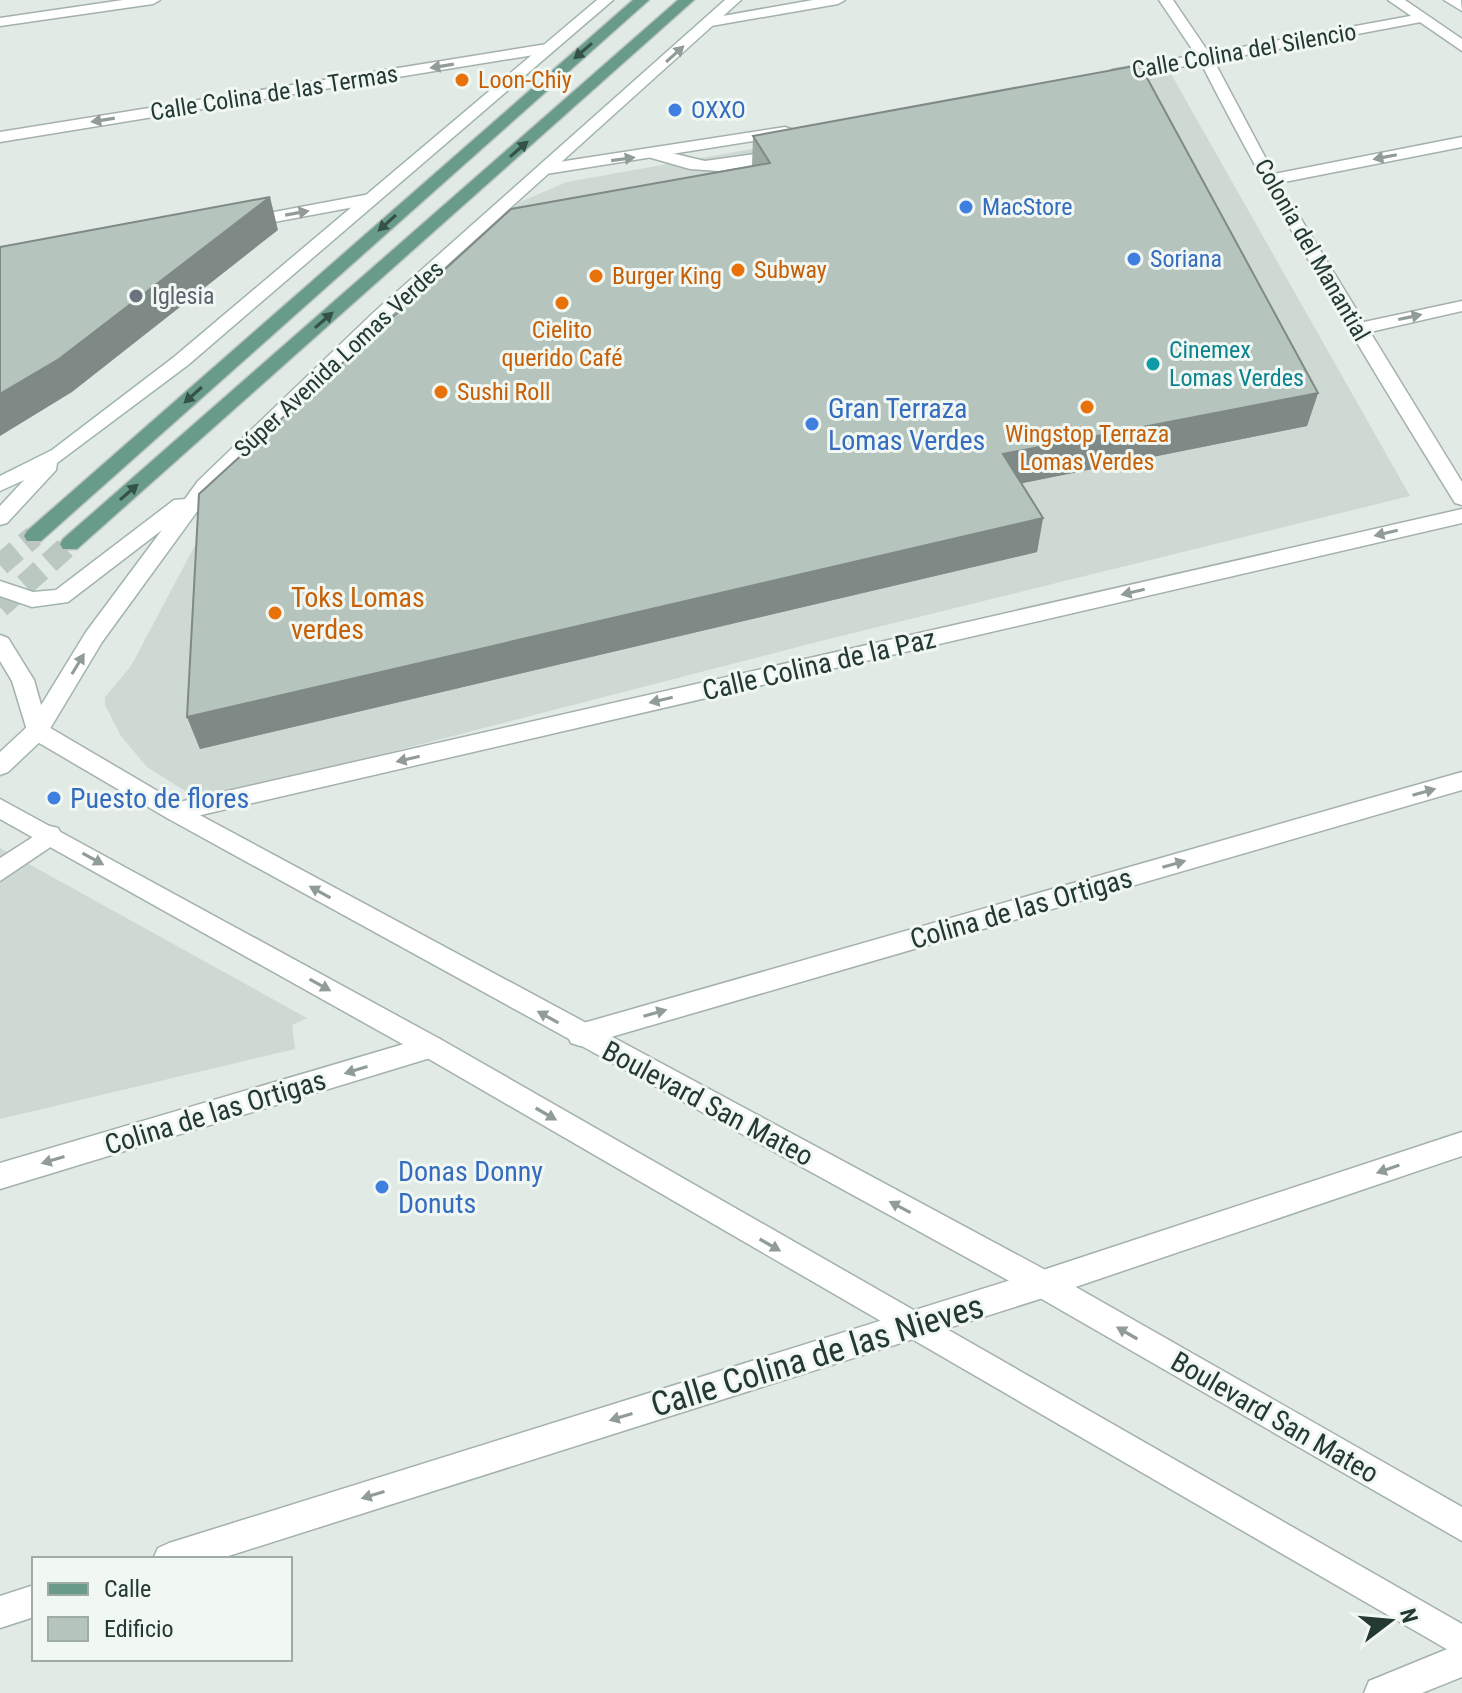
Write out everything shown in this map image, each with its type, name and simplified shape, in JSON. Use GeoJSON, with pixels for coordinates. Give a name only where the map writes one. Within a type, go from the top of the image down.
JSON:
{"type":"FeatureCollection","features":[{"type":"Feature","properties":{"kind":"main road"},"geometry":{"type":"LineString","coordinates":[[34,536],[642,0]]}},
{"type":"Feature","properties":{"kind":"main road","name":"Súper Avenida Lomas Verdes"},"geometry":{"type":"LineString","coordinates":[[70,544],[687,0]]}},
{"type":"Feature","properties":{"kind":"street"},"geometry":{"type":"LineString","coordinates":[[0,22],[153,0]]}},
{"type":"Feature","properties":{"kind":"street"},"geometry":{"type":"LineString","coordinates":[[0,518],[59,454],[181,361],[606,0]]}},
{"type":"Feature","properties":{"kind":"street","name":"Súper Avenida Lomas Verdes"},"geometry":{"type":"LineString","coordinates":[[0,766],[37,731],[94,637],[205,486],[379,317],[734,0]]}},
{"type":"Feature","properties":{"kind":"street"},"geometry":{"type":"LineString","coordinates":[[711,22],[838,0]]}},
{"type":"Feature","properties":{"kind":"street","name":"Colonia del Manantial"},"geometry":{"type":"LineString","coordinates":[[1166,0],[1206,59],[1269,180],[1462,498]]}},
{"type":"Feature","properties":{"kind":"street"},"geometry":{"type":"LineString","coordinates":[[1395,0],[1462,46]]}},
{"type":"Feature","properties":{"kind":"street"},"geometry":{"type":"LineString","coordinates":[[1451,0],[1462,7]]}},
{"type":"Feature","properties":{"kind":"street","name":"Calle Colina del Silencio"},"geometry":{"type":"LineString","coordinates":[[1095,78],[1421,18]]}},
{"type":"Feature","properties":{"kind":"street","name":"Calle Colina de las Termas"},"geometry":{"type":"LineString","coordinates":[[0,137],[547,49]]}},
{"type":"Feature","properties":{"kind":"street"},"geometry":{"type":"LineString","coordinates":[[546,169],[796,130]]}},
{"type":"Feature","properties":{"kind":"street"},"geometry":{"type":"LineString","coordinates":[[1269,180],[1462,142]]}},
{"type":"Feature","properties":{"kind":"street"},"geometry":{"type":"LineString","coordinates":[[654,154],[688,167],[711,168],[802,151]]}},
{"type":"Feature","properties":{"kind":"street"},"geometry":{"type":"LineString","coordinates":[[231,225],[370,199]]}},
{"type":"Feature","properties":{"kind":"street"},"geometry":{"type":"LineString","coordinates":[[1357,329],[1462,306]]}},
{"type":"Feature","properties":{"kind":"street"},"geometry":{"type":"LineString","coordinates":[[0,484],[59,454]]}},
{"type":"Feature","properties":{"kind":"street"},"geometry":{"type":"LineString","coordinates":[[0,588],[32,600],[61,597],[205,486]]}},
{"type":"Feature","properties":{"kind":"street","name":"Calle Colina de la Paz"},"geometry":{"type":"LineString","coordinates":[[175,812],[1462,516]]}},
{"type":"Feature","properties":{"kind":"street"},"geometry":{"type":"LineString","coordinates":[[0,643],[23,680],[37,731]]}},
{"type":"Feature","properties":{"kind":"street","name":"Boulevard San Mateo"},"geometry":{"type":"LineString","coordinates":[[37,731],[175,812],[580,1035],[1043,1284],[1462,1525]]}},
{"type":"Feature","properties":{"kind":"street","name":"Colina de las Ortigas"},"geometry":{"type":"LineString","coordinates":[[580,1035],[1462,781]]}},
{"type":"Feature","properties":{"kind":"street"},"geometry":{"type":"LineString","coordinates":[[0,808],[431,1047],[909,1326],[1462,1642]]}},
{"type":"Feature","properties":{"kind":"street"},"geometry":{"type":"LineString","coordinates":[[0,871],[50,835]]}},
{"type":"Feature","properties":{"kind":"street","name":"Colina de las Ortigas"},"geometry":{"type":"LineString","coordinates":[[0,1176],[431,1047]]}},
{"type":"Feature","properties":{"kind":"street","name":"Calle Colina de las Nieves"},"geometry":{"type":"LineString","coordinates":[[175,1557],[1043,1284],[1462,1144]]}},
{"type":"Feature","properties":{"kind":"street"},"geometry":{"type":"LineString","coordinates":[[0,1612],[32,1602]]}},
{"type":"Feature","properties":{"kind":"street"},"geometry":{"type":"LineString","coordinates":[[1381,1693],[1462,1660]]}},
{"type":"Feature","properties":{"kind":"shaded area","name":"Gran Terraza Lomas Verdes"},"geometry":{"type":"Polygon","coordinates":[[[1171,74],[1410,496],[817,642],[201,801],[147,767],[121,736],[105,705],[105,697],[131,666],[221,496],[277,423],[520,202],[567,182],[1171,74]]]}},
{"type":"Feature","properties":{"kind":"shaded area"},"geometry":{"type":"Polygon","coordinates":[[[0,848],[307,1018],[292,1025],[295,1049],[0,1119],[0,848]]]}},
{"type":"Feature","properties":{"kind":"building","name":"Gran Terraza Lomas Verdes"},"geometry":{"type":"Polygon","coordinates":[[[1140,65],[1318,393],[1003,454],[1043,518],[187,717],[199,494],[511,209],[770,163],[753,136],[1140,65]]]}},
{"type":"Feature","properties":{"kind":"building"},"geometry":{"type":"Polygon","coordinates":[[[270,197],[59,359],[0,394],[0,247],[270,197]]]}},
{"type":"Feature","properties":{"kind":"tunnel"},"geometry":{"type":"LineString","coordinates":[[0,565],[34,536]]}},
{"type":"Feature","properties":{"kind":"tunnel"},"geometry":{"type":"LineString","coordinates":[[0,607],[70,544]]}},
{"type":"Feature","properties":{"kind":"place","name":"Loon-Chiy"},"geometry":{"type":"Point","coordinates":[462,80]}},
{"type":"Feature","properties":{"kind":"place","name":"OXXO"},"geometry":{"type":"Point","coordinates":[675,110]}},
{"type":"Feature","properties":{"kind":"place","name":"MacStore"},"geometry":{"type":"Point","coordinates":[966,207]}},
{"type":"Feature","properties":{"kind":"place","name":"Soriana"},"geometry":{"type":"Point","coordinates":[1134,259]}},
{"type":"Feature","properties":{"kind":"place","name":"Subway"},"geometry":{"type":"Point","coordinates":[738,270]}},
{"type":"Feature","properties":{"kind":"place","name":"Burger King"},"geometry":{"type":"Point","coordinates":[596,276]}},
{"type":"Feature","properties":{"kind":"place","name":"Iglesia"},"geometry":{"type":"Point","coordinates":[136,296]}},
{"type":"Feature","properties":{"kind":"place","name":"Cielito querido Café"},"geometry":{"type":"Point","coordinates":[562,303]}},
{"type":"Feature","properties":{"kind":"place","name":"Cinemex Lomas Verdes"},"geometry":{"type":"Point","coordinates":[1153,364]}},
{"type":"Feature","properties":{"kind":"place","name":"Sushi Roll"},"geometry":{"type":"Point","coordinates":[441,392]}},
{"type":"Feature","properties":{"kind":"place","name":"Wingstop Terraza Lomas Verdes"},"geometry":{"type":"Point","coordinates":[1087,407]}},
{"type":"Feature","properties":{"kind":"place","name":"Gran Terraza Lomas Verdes"},"geometry":{"type":"Point","coordinates":[812,424]}},
{"type":"Feature","properties":{"kind":"place","name":"Toks Lomas verdes"},"geometry":{"type":"Point","coordinates":[275,613]}},
{"type":"Feature","properties":{"kind":"place","name":"Puesto de flores"},"geometry":{"type":"Point","coordinates":[54,798]}},
{"type":"Feature","properties":{"kind":"place","name":"Donas Donny Donuts"},"geometry":{"type":"Point","coordinates":[382,1187]}}]}
